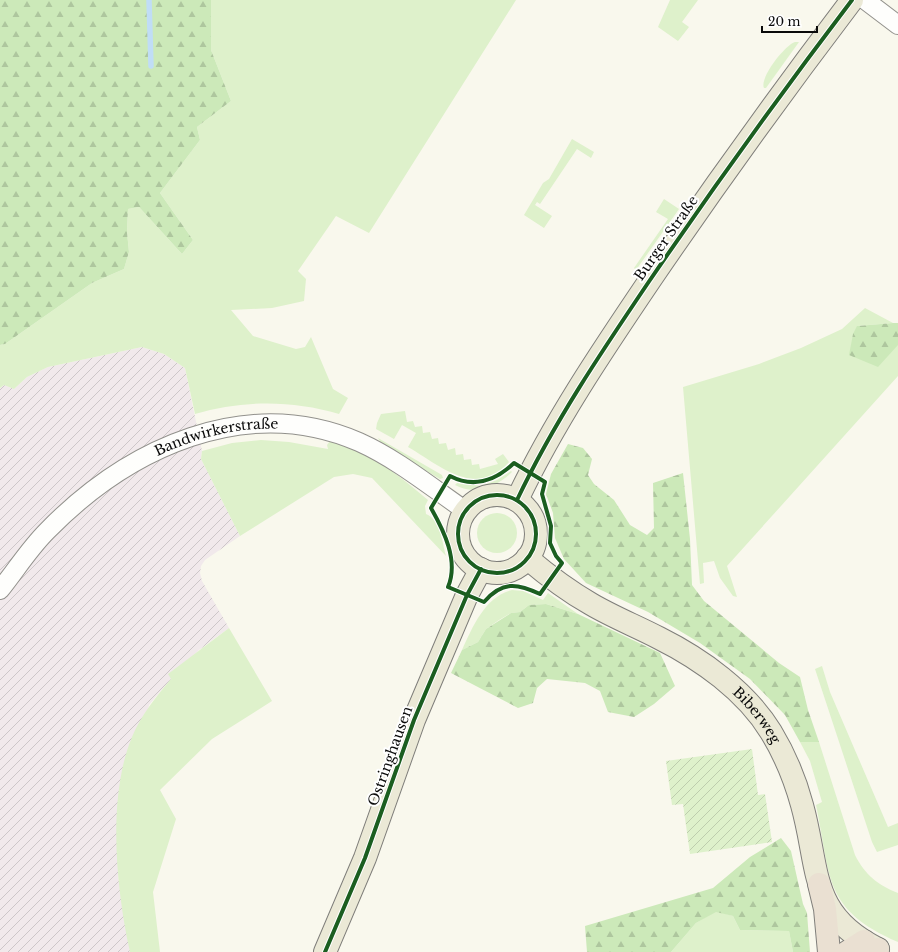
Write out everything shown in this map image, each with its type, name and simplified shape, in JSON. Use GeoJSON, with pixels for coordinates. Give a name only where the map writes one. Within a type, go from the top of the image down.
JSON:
{"type":"FeatureCollection","features":[{"type":"Feature","properties":{"kind":"highway"},"geometry":{"type":"LineString","coordinates":[[819,884],[825,909],[830,952]]}},
{"type":"Feature","properties":{"kind":"main road","name":"Burger Straße"},"geometry":{"type":"LineString","coordinates":[[517,500],[546,443],[582,381],[606,345],[683,231],[768,111],[852,0]]}},
{"type":"Feature","properties":{"kind":"main road"},"geometry":{"type":"LineString","coordinates":[[489,496],[508,496],[517,500],[530,514],[534,522],[535,541],[527,558],[514,569],[505,572],[493,572],[481,569],[472,564],[466,557],[458,538],[461,519],[466,511],[476,501],[489,496]]}},
{"type":"Feature","properties":{"kind":"main road","name":"Biberweg"},"geometry":{"type":"LineString","coordinates":[[527,558],[551,578],[590,603],[660,638],[714,672],[756,711],[774,737],[794,779],[802,805],[823,896],[836,917],[870,949]]}},
{"type":"Feature","properties":{"kind":"main road","name":"Ostringhausen"},"geometry":{"type":"LineString","coordinates":[[325,952],[368,851],[417,714],[467,594],[481,569]]}},
{"type":"Feature","properties":{"kind":"street"},"geometry":{"type":"LineString","coordinates":[[865,0],[898,25]]}},
{"type":"Feature","properties":{"kind":"street","name":"Bandwirkerstraße"},"geometry":{"type":"LineString","coordinates":[[0,590],[24,557],[47,531],[76,505],[109,480],[126,468],[173,443],[202,432],[233,425],[257,423],[291,424],[319,429],[348,438],[379,452],[466,511]]}},
{"type":"Feature","properties":{"kind":"shaded area"},"geometry":{"type":"Polygon","coordinates":[[[142,347],[164,354],[185,368],[202,451],[201,459],[240,536],[205,560],[201,566],[200,573],[202,581],[229,628],[199,650],[171,679],[149,705],[118,876],[130,952],[0,952],[0,388],[4,385],[14,389],[27,377],[48,367],[142,347]]]}},
{"type":"Feature","properties":{"kind":"green space"},"geometry":{"type":"Polygon","coordinates":[[[0,0],[211,0],[211,50],[231,101],[197,127],[200,140],[160,193],[193,240],[182,254],[139,207],[128,209],[127,232],[129,252],[124,269],[92,283],[5,344],[0,345],[0,0]]]}},
{"type":"Feature","properties":{"kind":"green space"},"geometry":{"type":"Polygon","coordinates":[[[211,0],[516,0],[369,233],[336,216],[298,271],[306,279],[304,301],[272,308],[231,310],[253,336],[296,349],[305,347],[311,337],[333,389],[348,398],[339,414],[321,409],[285,404],[249,404],[213,409],[195,414],[185,368],[164,354],[142,347],[48,367],[27,377],[14,389],[4,385],[0,388],[0,345],[5,344],[92,283],[124,269],[129,252],[127,232],[128,209],[139,207],[182,254],[193,240],[160,193],[200,140],[197,127],[231,101],[211,50],[211,0]]]}},
{"type":"Feature","properties":{"kind":"green space"},"geometry":{"type":"Polygon","coordinates":[[[670,0],[698,0],[682,22],[689,27],[678,41],[658,27],[670,0]]]}},
{"type":"Feature","properties":{"kind":"green space"},"geometry":{"type":"Polygon","coordinates":[[[795,42],[799,42],[766,88],[764,88],[763,83],[765,77],[774,62],[785,49],[795,42]]]}},
{"type":"Feature","properties":{"kind":"green space"},"geometry":{"type":"Polygon","coordinates":[[[572,139],[594,152],[591,158],[577,149],[540,204],[537,202],[535,205],[552,216],[544,228],[524,215],[543,183],[549,179],[572,139]]]}},
{"type":"Feature","properties":{"kind":"green space"},"geometry":{"type":"Polygon","coordinates":[[[664,199],[679,209],[636,270],[634,268],[668,219],[656,212],[664,199]]]}},
{"type":"Feature","properties":{"kind":"green space"},"geometry":{"type":"Polygon","coordinates":[[[865,308],[893,323],[857,326],[898,345],[898,376],[727,566],[737,597],[733,596],[720,578],[714,561],[703,563],[704,583],[700,584],[683,387],[759,364],[801,348],[842,329],[865,308]]]}},
{"type":"Feature","properties":{"kind":"green space"},"geometry":{"type":"Polygon","coordinates":[[[898,323],[898,345],[878,367],[849,355],[853,334],[857,326],[898,323]]]}},
{"type":"Feature","properties":{"kind":"green space"},"geometry":{"type":"Polygon","coordinates":[[[405,411],[407,422],[413,421],[415,427],[422,426],[423,433],[430,432],[432,439],[438,438],[439,444],[446,443],[448,450],[455,448],[456,455],[463,454],[464,460],[471,459],[472,465],[479,464],[480,469],[498,464],[495,459],[503,454],[509,462],[497,473],[484,478],[471,479],[458,476],[445,470],[408,447],[416,433],[402,425],[394,439],[376,429],[381,414],[405,411]]]}},
{"type":"Feature","properties":{"kind":"green space"},"geometry":{"type":"Polygon","coordinates":[[[378,438],[442,475],[443,478],[440,479],[382,445],[378,438]]]}},
{"type":"Feature","properties":{"kind":"green space"},"geometry":{"type":"Polygon","coordinates":[[[261,440],[289,442],[328,449],[327,445],[330,441],[371,458],[393,472],[428,500],[425,506],[426,514],[435,521],[438,526],[446,556],[372,478],[353,474],[334,477],[240,536],[201,459],[202,451],[232,443],[261,440]]]}},
{"type":"Feature","properties":{"kind":"green space"},"geometry":{"type":"Polygon","coordinates":[[[568,444],[583,448],[592,459],[588,475],[594,484],[614,500],[630,525],[647,535],[654,528],[653,483],[683,473],[690,539],[692,585],[704,601],[779,663],[800,677],[808,710],[819,742],[800,742],[785,715],[750,679],[700,643],[648,612],[586,583],[564,559],[555,538],[553,513],[546,494],[551,474],[568,444]]]}},
{"type":"Feature","properties":{"kind":"green space"},"geometry":{"type":"Polygon","coordinates":[[[511,471],[512,472],[500,481],[485,488],[470,490],[455,485],[457,483],[481,486],[497,480],[511,471]]]}},
{"type":"Feature","properties":{"kind":"green space"},"geometry":{"type":"Polygon","coordinates":[[[501,513],[508,516],[514,522],[517,533],[516,541],[508,550],[501,553],[493,553],[486,550],[478,541],[477,529],[480,522],[489,514],[501,513]]]}},
{"type":"Feature","properties":{"kind":"green space"},"geometry":{"type":"Polygon","coordinates":[[[512,590],[523,591],[543,600],[548,593],[578,614],[546,604],[529,605],[520,612],[511,613],[499,620],[486,629],[478,642],[462,650],[476,622],[487,606],[494,599],[512,590]]]}},
{"type":"Feature","properties":{"kind":"green space"},"geometry":{"type":"Polygon","coordinates":[[[546,604],[578,614],[660,653],[675,686],[654,704],[634,717],[608,712],[600,691],[585,683],[547,679],[537,688],[533,703],[518,708],[451,673],[462,650],[478,642],[486,629],[511,613],[520,612],[529,605],[546,604]]]}},
{"type":"Feature","properties":{"kind":"green space"},"geometry":{"type":"Polygon","coordinates":[[[229,628],[272,701],[212,739],[160,790],[176,819],[153,892],[160,952],[130,952],[121,900],[116,843],[119,787],[124,761],[132,737],[144,714],[154,699],[171,679],[168,674],[229,628]]]}},
{"type":"Feature","properties":{"kind":"green space"},"geometry":{"type":"Polygon","coordinates":[[[822,666],[830,692],[888,827],[898,823],[898,845],[877,852],[872,842],[815,669],[822,666]]]}},
{"type":"Feature","properties":{"kind":"green space"},"geometry":{"type":"Polygon","coordinates":[[[800,742],[819,742],[855,855],[863,868],[878,883],[898,893],[898,942],[873,930],[855,917],[843,903],[834,888],[828,871],[816,805],[822,802],[810,761],[800,742]]]}},
{"type":"Feature","properties":{"kind":"green space"},"geometry":{"type":"Polygon","coordinates":[[[752,749],[758,795],[765,794],[772,842],[690,854],[683,804],[672,805],[666,761],[752,749]]]}},
{"type":"Feature","properties":{"kind":"green space"},"geometry":{"type":"Polygon","coordinates":[[[781,838],[791,851],[803,904],[807,913],[810,952],[793,952],[789,931],[740,930],[733,916],[716,912],[696,923],[671,952],[587,952],[585,926],[713,888],[750,857],[781,838]]]}},
{"type":"Feature","properties":{"kind":"green space"},"geometry":{"type":"Polygon","coordinates":[[[716,911],[733,916],[740,930],[789,931],[793,952],[671,952],[696,923],[716,911]]]}},
{"type":"Feature","properties":{"kind":"waterway"},"geometry":{"type":"LineString","coordinates":[[149,0],[151,66]]}},
{"type":"Feature","properties":{"kind":"cycle path"},"geometry":{"type":"LineString","coordinates":[[517,500],[531,471],[579,387],[632,307],[749,139],[852,0]]}},
{"type":"Feature","properties":{"kind":"cycle path"},"geometry":{"type":"LineString","coordinates":[[514,463],[545,482],[542,494],[551,526],[550,543],[556,556],[562,563],[540,594],[532,590],[517,586],[510,586],[497,590],[484,602],[448,587],[451,577],[451,557],[441,526],[431,508],[450,476],[467,482],[484,481],[499,474],[514,463]]}},
{"type":"Feature","properties":{"kind":"cycle path"},"geometry":{"type":"LineString","coordinates":[[497,495],[512,498],[524,507],[533,519],[536,534],[533,549],[524,561],[512,570],[497,573],[482,570],[470,561],[461,549],[458,534],[461,519],[470,507],[482,498],[497,495]]}},
{"type":"Feature","properties":{"kind":"cycle path"},"geometry":{"type":"LineString","coordinates":[[325,952],[365,858],[414,720],[467,595],[481,569]]}}]}
